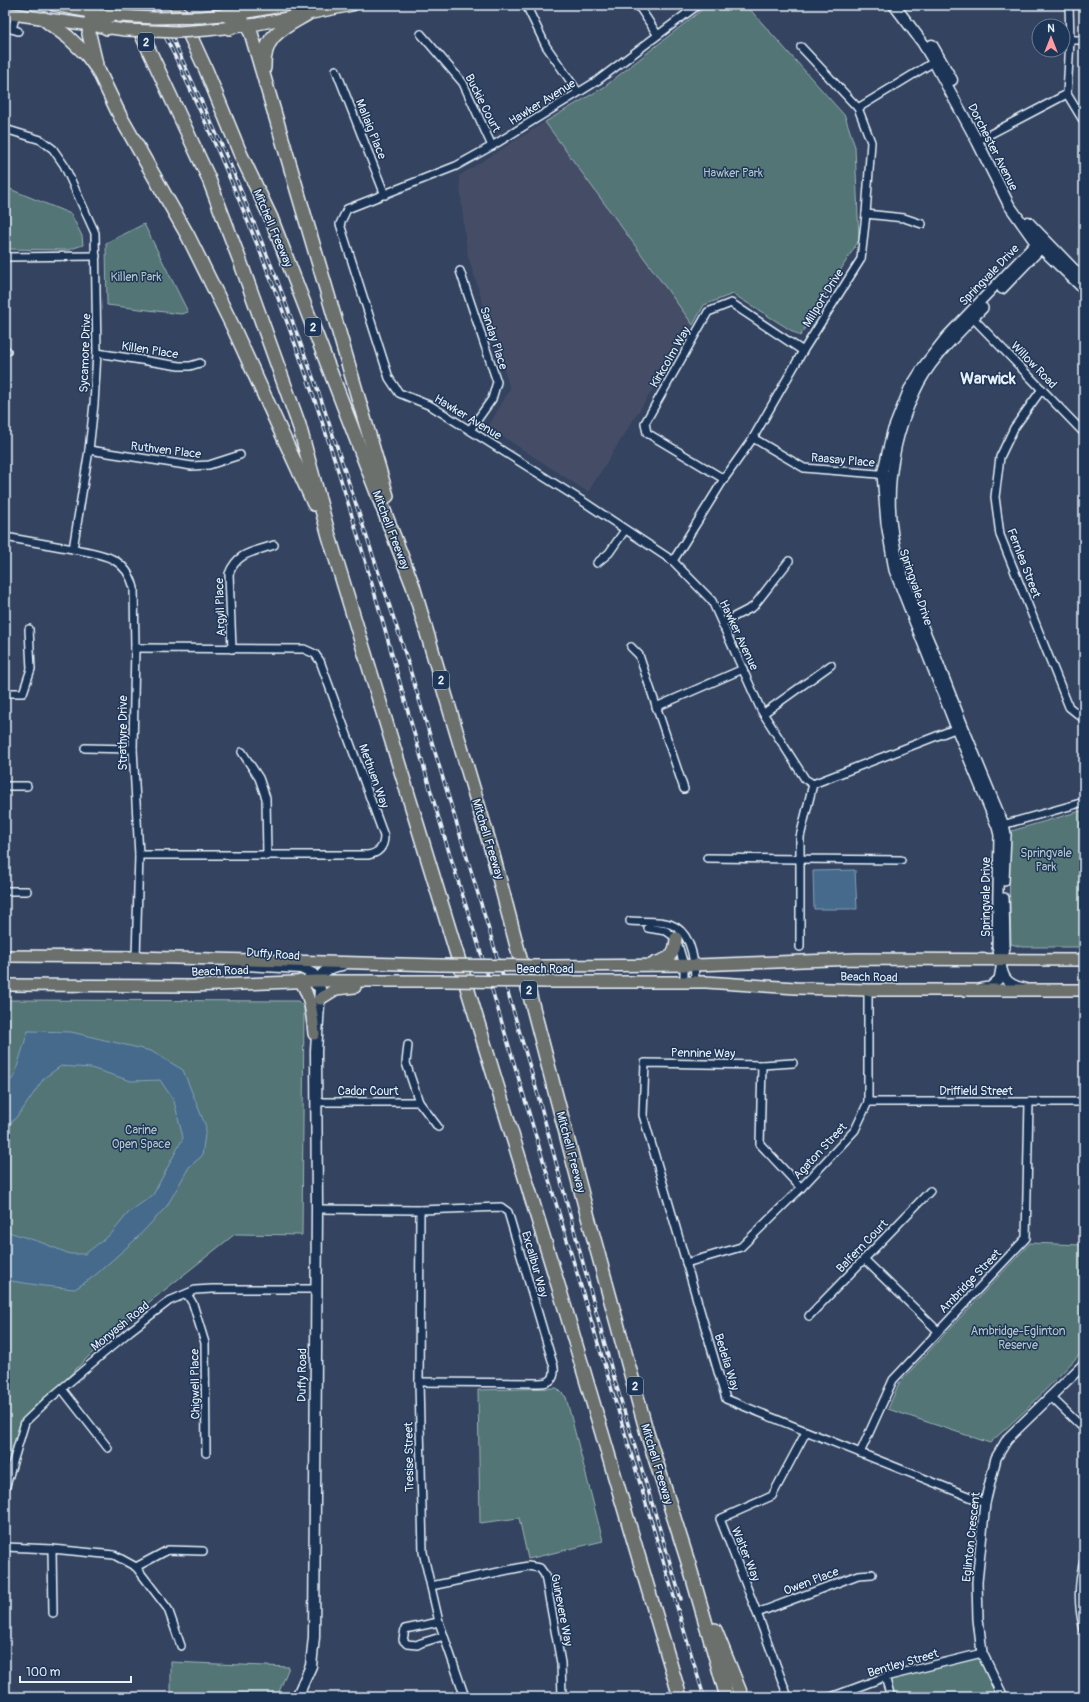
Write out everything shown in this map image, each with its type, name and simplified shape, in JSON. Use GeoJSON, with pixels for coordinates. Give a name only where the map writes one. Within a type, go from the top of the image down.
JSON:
{"type":"FeatureCollection","features":[{"type":"Feature","properties":{"kind":"highway","name":"2"},"geometry":{"type":"LineString","coordinates":[[128,5],[208,177],[299,425],[329,536],[560,1291],[680,1697]]}},
{"type":"Feature","properties":{"kind":"highway","name":"Mitchell Freeway"},"geometry":{"type":"LineString","coordinates":[[176,5],[206,70],[240,153],[271,218],[413,586],[493,855],[643,1418],[689,1565],[727,1697]]}},
{"type":"Feature","properties":{"kind":"highway"},"geometry":{"type":"LineString","coordinates":[[265,75],[265,53],[276,32],[307,14]]}},
{"type":"Feature","properties":{"kind":"highway"},"geometry":{"type":"LineString","coordinates":[[89,15],[115,16]]}},
{"type":"Feature","properties":{"kind":"highway"},"geometry":{"type":"LineString","coordinates":[[89,15],[107,28]]}},
{"type":"Feature","properties":{"kind":"highway"},"geometry":{"type":"LineString","coordinates":[[89,15],[89,34],[98,70],[120,116],[195,250],[233,327],[329,536]]}},
{"type":"Feature","properties":{"kind":"highway"},"geometry":{"type":"LineString","coordinates":[[225,15],[243,16]]}},
{"type":"Feature","properties":{"kind":"highway"},"geometry":{"type":"LineString","coordinates":[[243,16],[265,75],[314,250],[413,586]]}},
{"type":"Feature","properties":{"kind":"highway"},"geometry":{"type":"LineString","coordinates":[[229,28],[243,16]]}},
{"type":"Feature","properties":{"kind":"highway"},"geometry":{"type":"LineString","coordinates":[[44,19],[81,49],[98,70]]}},
{"type":"Feature","properties":{"kind":"highway"},"geometry":{"type":"LineString","coordinates":[[689,1565],[742,1697]]}},
{"type":"Feature","properties":{"kind":"main road"},"geometry":{"type":"LineString","coordinates":[[54,5],[89,15]]}},
{"type":"Feature","properties":{"kind":"main road"},"geometry":{"type":"LineString","coordinates":[[243,16],[288,5]]}},
{"type":"Feature","properties":{"kind":"main road"},"geometry":{"type":"LineString","coordinates":[[243,16],[307,14],[352,5]]}},
{"type":"Feature","properties":{"kind":"main road","name":"Dorchester Avenue"},"geometry":{"type":"LineString","coordinates":[[894,5],[937,60]]}},
{"type":"Feature","properties":{"kind":"main road","name":"Dorchester Avenue"},"geometry":{"type":"LineString","coordinates":[[902,5],[920,28],[980,140],[1009,205],[1084,289]]}},
{"type":"Feature","properties":{"kind":"main road"},"geometry":{"type":"LineString","coordinates":[[10,13],[44,19],[89,15]]}},
{"type":"Feature","properties":{"kind":"main road"},"geometry":{"type":"LineString","coordinates":[[115,16],[154,18],[225,15]]}},
{"type":"Feature","properties":{"kind":"main road"},"geometry":{"type":"LineString","coordinates":[[107,28],[172,32],[229,28]]}},
{"type":"Feature","properties":{"kind":"main road","name":"Dorchester Avenue"},"geometry":{"type":"LineString","coordinates":[[1042,243],[1084,280]]}},
{"type":"Feature","properties":{"kind":"main road"},"geometry":{"type":"LineString","coordinates":[[648,966],[671,956],[675,949],[676,938]]}},
{"type":"Feature","properties":{"kind":"main road","name":"Beach Road"},"geometry":{"type":"LineString","coordinates":[[5,956],[136,957],[439,965],[542,966],[648,966],[849,959],[1084,960]]}},
{"type":"Feature","properties":{"kind":"main road","name":"Duffy Road"},"geometry":{"type":"LineString","coordinates":[[221,960],[245,966],[301,968],[313,974],[320,989],[316,1051],[317,1209],[314,1637],[311,1666],[297,1697]]}},
{"type":"Feature","properties":{"kind":"main road"},"geometry":{"type":"LineString","coordinates":[[317,981],[331,966],[352,963]]}},
{"type":"Feature","properties":{"kind":"main road"},"geometry":{"type":"LineString","coordinates":[[300,981],[308,995],[314,1034]]}},
{"type":"Feature","properties":{"kind":"main road","name":"Beach Road"},"geometry":{"type":"LineString","coordinates":[[5,985],[194,986],[300,981],[689,982],[796,988],[868,990],[1084,990]]}},
{"type":"Feature","properties":{"kind":"main road","name":"Duffy Road"},"geometry":{"type":"LineString","coordinates":[[316,1051],[314,1034],[315,989],[317,981]]}},
{"type":"Feature","properties":{"kind":"main road"},"geometry":{"type":"LineString","coordinates":[[320,999],[336,989],[414,981]]}},
{"type":"Feature","properties":{"kind":"street"},"geometry":{"type":"LineString","coordinates":[[526,5],[546,46],[578,92]]}},
{"type":"Feature","properties":{"kind":"street"},"geometry":{"type":"LineString","coordinates":[[638,5],[657,34]]}},
{"type":"Feature","properties":{"kind":"street","name":"Hawker Avenue"},"geometry":{"type":"LineString","coordinates":[[698,5],[657,34],[603,76],[492,146],[456,166],[347,209],[340,224],[389,378],[399,393],[431,406],[584,502],[673,561],[712,601],[764,713],[805,779],[813,784]]}},
{"type":"Feature","properties":{"kind":"street"},"geometry":{"type":"LineString","coordinates":[[1069,5],[1069,18]]}},
{"type":"Feature","properties":{"kind":"street"},"geometry":{"type":"LineString","coordinates":[[10,13],[11,29]]}},
{"type":"Feature","properties":{"kind":"street","name":"Buckie Court"},"geometry":{"type":"LineString","coordinates":[[421,34],[463,83],[492,146]]}},
{"type":"Feature","properties":{"kind":"street"},"geometry":{"type":"LineString","coordinates":[[1071,40],[1084,40]]}},
{"type":"Feature","properties":{"kind":"street"},"geometry":{"type":"LineString","coordinates":[[801,47],[858,108],[937,60]]}},
{"type":"Feature","properties":{"kind":"street"},"geometry":{"type":"LineString","coordinates":[[1069,58],[1067,94],[1084,122]]}},
{"type":"Feature","properties":{"kind":"street","name":"Mallaig Place"},"geometry":{"type":"LineString","coordinates":[[336,70],[385,195]]}},
{"type":"Feature","properties":{"kind":"street"},"geometry":{"type":"LineString","coordinates":[[980,140],[1067,94]]}},
{"type":"Feature","properties":{"kind":"street","name":"Millport Drive"},"geometry":{"type":"LineString","coordinates":[[673,561],[724,479],[753,438],[803,351],[861,259],[871,142],[858,108]]}},
{"type":"Feature","properties":{"kind":"street","name":"Sycamore Drive"},"geometry":{"type":"LineString","coordinates":[[5,129],[41,140],[53,149],[64,165],[95,233],[97,353],[94,404],[89,450],[73,549]]}},
{"type":"Feature","properties":{"kind":"street"},"geometry":{"type":"LineString","coordinates":[[866,214],[904,218],[922,224]]}},
{"type":"Feature","properties":{"kind":"street","name":"Springvale Drive"},"geometry":{"type":"LineString","coordinates":[[1039,990],[1021,988],[1006,982],[1004,978],[1002,960],[998,947],[999,835],[1001,826],[894,570],[886,523],[886,475],[892,432],[908,389],[937,347],[971,316],[1042,243]]}},
{"type":"Feature","properties":{"kind":"street"},"geometry":{"type":"LineString","coordinates":[[5,257],[96,256]]}},
{"type":"Feature","properties":{"kind":"street","name":"Sanday Place"},"geometry":{"type":"LineString","coordinates":[[460,271],[497,382],[492,399],[470,430]]}},
{"type":"Feature","properties":{"kind":"street","name":"Kirkcolm Way"},"geometry":{"type":"LineString","coordinates":[[724,479],[647,433],[645,423],[708,312],[730,303],[803,351]]}},
{"type":"Feature","properties":{"kind":"street","name":"Willow Road"},"geometry":{"type":"LineString","coordinates":[[971,316],[1084,433]]}},
{"type":"Feature","properties":{"kind":"street","name":"Killen Place"},"geometry":{"type":"LineString","coordinates":[[97,353],[179,366],[190,366],[200,363]]}},
{"type":"Feature","properties":{"kind":"street","name":"Fernlea Street"},"geometry":{"type":"LineString","coordinates":[[1042,389],[1014,428],[1000,457],[995,497],[1000,535],[1069,707],[1084,719]]}},
{"type":"Feature","properties":{"kind":"street","name":"Raasay Place"},"geometry":{"type":"LineString","coordinates":[[753,438],[804,468],[886,475]]}},
{"type":"Feature","properties":{"kind":"street","name":"Ruthven Place"},"geometry":{"type":"LineString","coordinates":[[89,450],[192,466],[209,465],[240,455]]}},
{"type":"Feature","properties":{"kind":"street"},"geometry":{"type":"LineString","coordinates":[[597,563],[610,553],[625,530]]}},
{"type":"Feature","properties":{"kind":"street"},"geometry":{"type":"LineString","coordinates":[[5,537],[73,549]]}},
{"type":"Feature","properties":{"kind":"street","name":"Argyll Place"},"geometry":{"type":"LineString","coordinates":[[232,649],[229,574],[233,564],[241,556],[274,545]]}},
{"type":"Feature","properties":{"kind":"street","name":"Strathyre Drive"},"geometry":{"type":"LineString","coordinates":[[73,549],[106,556],[119,563],[129,574],[135,595],[133,749],[139,855],[136,957]]}},
{"type":"Feature","properties":{"kind":"street"},"geometry":{"type":"LineString","coordinates":[[722,623],[753,607],[789,561]]}},
{"type":"Feature","properties":{"kind":"street"},"geometry":{"type":"LineString","coordinates":[[5,693],[23,693],[31,669],[28,629]]}},
{"type":"Feature","properties":{"kind":"street"},"geometry":{"type":"LineString","coordinates":[[631,647],[639,655],[684,789]]}},
{"type":"Feature","properties":{"kind":"street","name":"Methuen Way"},"geometry":{"type":"LineString","coordinates":[[135,648],[304,649],[312,652],[320,660],[384,836],[383,844],[380,849],[368,855],[139,855]]}},
{"type":"Feature","properties":{"kind":"street"},"geometry":{"type":"LineString","coordinates":[[764,713],[831,665]]}},
{"type":"Feature","properties":{"kind":"street"},"geometry":{"type":"LineString","coordinates":[[656,707],[743,669]]}},
{"type":"Feature","properties":{"kind":"street"},"geometry":{"type":"LineString","coordinates":[[800,947],[800,837],[813,784],[959,727]]}},
{"type":"Feature","properties":{"kind":"street"},"geometry":{"type":"LineString","coordinates":[[85,748],[133,749]]}},
{"type":"Feature","properties":{"kind":"street"},"geometry":{"type":"LineString","coordinates":[[242,752],[259,778],[266,798],[267,856]]}},
{"type":"Feature","properties":{"kind":"street"},"geometry":{"type":"LineString","coordinates":[[5,786],[27,786]]}},
{"type":"Feature","properties":{"kind":"street"},"geometry":{"type":"LineString","coordinates":[[1001,826],[1084,802]]}},
{"type":"Feature","properties":{"kind":"street"},"geometry":{"type":"LineString","coordinates":[[707,858],[901,860]]}},
{"type":"Feature","properties":{"kind":"street"},"geometry":{"type":"LineString","coordinates":[[5,891],[27,891]]}},
{"type":"Feature","properties":{"kind":"street"},"geometry":{"type":"LineString","coordinates":[[630,921],[661,922],[675,926],[684,933],[693,953],[690,965],[689,982]]}},
{"type":"Feature","properties":{"kind":"street"},"geometry":{"type":"LineString","coordinates":[[648,928],[666,931],[676,938],[690,965],[689,982]]}},
{"type":"Feature","properties":{"kind":"street","name":"Springvale Drive"},"geometry":{"type":"LineString","coordinates":[[973,990],[990,987],[996,983],[999,979],[1002,960]]}},
{"type":"Feature","properties":{"kind":"street","name":"Agaton Street"},"geometry":{"type":"LineString","coordinates":[[686,1263],[741,1247],[801,1188],[855,1130],[868,1102],[868,990]]}},
{"type":"Feature","properties":{"kind":"street","name":"Cador Court"},"geometry":{"type":"LineString","coordinates":[[408,1045],[406,1063],[419,1102],[438,1127]]}},
{"type":"Feature","properties":{"kind":"street","name":"Pennine Way"},"geometry":{"type":"LineString","coordinates":[[645,1063],[762,1065],[794,1063]]}},
{"type":"Feature","properties":{"kind":"street","name":"Bedelia Way"},"geometry":{"type":"LineString","coordinates":[[645,1063],[644,1115],[726,1399],[985,1503]]}},
{"type":"Feature","properties":{"kind":"street"},"geometry":{"type":"LineString","coordinates":[[762,1065],[760,1144],[801,1188]]}},
{"type":"Feature","properties":{"kind":"street","name":"Cador Court"},"geometry":{"type":"LineString","coordinates":[[316,1102],[419,1102]]}},
{"type":"Feature","properties":{"kind":"street","name":"Driffield Street"},"geometry":{"type":"LineString","coordinates":[[868,1102],[1084,1102]]}},
{"type":"Feature","properties":{"kind":"street","name":"Ambridge Street"},"geometry":{"type":"LineString","coordinates":[[860,1453],[893,1380],[1026,1238],[1029,1102]]}},
{"type":"Feature","properties":{"kind":"street","name":"Balfern Court"},"geometry":{"type":"LineString","coordinates":[[809,1316],[930,1191]]}},
{"type":"Feature","properties":{"kind":"street","name":"Excalibur Way"},"geometry":{"type":"LineString","coordinates":[[317,1209],[420,1210],[498,1207],[506,1209],[511,1218],[554,1370],[552,1379],[547,1383],[419,1382]]}},
{"type":"Feature","properties":{"kind":"street","name":"Tresise Street"},"geometry":{"type":"LineString","coordinates":[[420,1210],[419,1382],[423,1552],[439,1622],[465,1697]]}},
{"type":"Feature","properties":{"kind":"street"},"geometry":{"type":"LineString","coordinates":[[864,1259],[938,1331]]}},
{"type":"Feature","properties":{"kind":"street","name":"Monyash Road"},"geometry":{"type":"LineString","coordinates":[[5,1489],[25,1422],[47,1401],[130,1331],[169,1301],[195,1290],[316,1289]]}},
{"type":"Feature","properties":{"kind":"street","name":"Chigwell Place"},"geometry":{"type":"LineString","coordinates":[[187,1294],[193,1304],[205,1343],[206,1453]]}},
{"type":"Feature","properties":{"kind":"street","name":"Eglinton Crescent"},"geometry":{"type":"LineString","coordinates":[[1003,1697],[982,1653],[978,1619],[977,1582],[985,1503],[996,1458],[1008,1438],[1084,1364]]}},
{"type":"Feature","properties":{"kind":"street"},"geometry":{"type":"LineString","coordinates":[[62,1389],[108,1448]]}},
{"type":"Feature","properties":{"kind":"street"},"geometry":{"type":"LineString","coordinates":[[1050,1396],[1084,1429]]}},
{"type":"Feature","properties":{"kind":"street","name":"Walter Way"},"geometry":{"type":"LineString","coordinates":[[788,1697],[720,1519],[772,1496],[806,1432]]}},
{"type":"Feature","properties":{"kind":"street"},"geometry":{"type":"LineString","coordinates":[[5,1547],[52,1549],[114,1555],[136,1568],[168,1609],[181,1646]]}},
{"type":"Feature","properties":{"kind":"street"},"geometry":{"type":"LineString","coordinates":[[52,1549],[53,1613]]}},
{"type":"Feature","properties":{"kind":"street"},"geometry":{"type":"LineString","coordinates":[[136,1568],[168,1550],[203,1551]]}},
{"type":"Feature","properties":{"kind":"street"},"geometry":{"type":"LineString","coordinates":[[1084,1561],[1080,1587],[1080,1613],[1084,1630]]}},
{"type":"Feature","properties":{"kind":"street","name":"Guinevere Way"},"geometry":{"type":"LineString","coordinates":[[431,1586],[528,1566],[540,1568],[545,1575],[561,1663],[562,1697]]}},
{"type":"Feature","properties":{"kind":"street","name":"Owen Place"},"geometry":{"type":"LineString","coordinates":[[757,1613],[858,1575],[872,1574]]}},
{"type":"Feature","properties":{"kind":"street"},"geometry":{"type":"LineString","coordinates":[[439,1622],[406,1629],[403,1640],[407,1644],[417,1646],[421,1643],[444,1636]]}},
{"type":"Feature","properties":{"kind":"street","name":"Bentley Street"},"geometry":{"type":"LineString","coordinates":[[831,1697],[885,1677],[982,1653]]}},
{"type":"Feature","properties":{"kind":"street"},"geometry":{"type":"LineString","coordinates":[[885,1677],[891,1697]]}},
{"type":"Feature","properties":{"kind":"shaded area"},"geometry":{"type":"Polygon","coordinates":[[[545,122],[693,325],[588,492],[488,427],[510,389],[468,256],[465,237],[459,176],[545,122]]]}},
{"type":"Feature","properties":{"kind":"shaded area"},"geometry":{"type":"Polygon","coordinates":[[[855,870],[857,909],[814,909],[813,871],[855,870]]]}},
{"type":"Feature","properties":{"kind":"shaded area"},"geometry":{"type":"Polygon","coordinates":[[[28,1031],[71,1032],[151,1051],[183,1070],[206,1127],[202,1156],[189,1167],[167,1206],[135,1240],[93,1277],[75,1289],[5,1280],[5,1231],[40,1242],[70,1254],[85,1254],[112,1233],[129,1212],[153,1195],[183,1138],[174,1101],[160,1080],[131,1081],[91,1068],[61,1066],[44,1078],[23,1109],[5,1130],[5,1086],[14,1077],[28,1031]]]}},
{"type":"Feature","properties":{"kind":"green space","name":"Hawker Park"},"geometry":{"type":"Polygon","coordinates":[[[708,5],[746,5],[845,116],[855,147],[859,240],[800,336],[733,294],[704,305],[693,325],[545,122],[604,87],[708,5]]]}},
{"type":"Feature","properties":{"kind":"green space"},"geometry":{"type":"Polygon","coordinates":[[[5,187],[71,214],[82,236],[83,245],[68,250],[5,249],[5,187]]]}},
{"type":"Feature","properties":{"kind":"green space","name":"Killen Park"},"geometry":{"type":"Polygon","coordinates":[[[144,224],[188,312],[181,314],[107,305],[106,243],[144,224]]]}},
{"type":"Feature","properties":{"kind":"green space","name":"Springvale Park"},"geometry":{"type":"Polygon","coordinates":[[[1084,810],[1084,947],[1022,947],[1011,944],[1008,832],[1084,810]]]}},
{"type":"Feature","properties":{"kind":"green space","name":"Carine Open Space"},"geometry":{"type":"Polygon","coordinates":[[[5,1000],[298,1001],[304,1007],[302,1235],[235,1234],[118,1327],[22,1423],[5,1483],[5,1000]]]}},
{"type":"Feature","properties":{"kind":"green space","name":"Ambridge-Eglinton Reserve"},"geometry":{"type":"Polygon","coordinates":[[[1030,1243],[1082,1245],[1084,1248],[1084,1350],[1027,1409],[990,1443],[888,1409],[899,1383],[1030,1243]]]}},
{"type":"Feature","properties":{"kind":"green space"},"geometry":{"type":"Polygon","coordinates":[[[557,1388],[566,1397],[603,1541],[528,1559],[519,1518],[480,1523],[478,1390],[557,1388]]]}},
{"type":"Feature","properties":{"kind":"green space"},"geometry":{"type":"Polygon","coordinates":[[[982,1653],[1003,1697],[891,1697],[885,1677],[982,1653]]]}},
{"type":"Feature","properties":{"kind":"green space"},"geometry":{"type":"Polygon","coordinates":[[[171,1662],[289,1667],[277,1697],[171,1697],[171,1662]]]}},
{"type":"Feature","properties":{"kind":"railway"},"geometry":{"type":"LineString","coordinates":[[150,5],[203,116],[251,230],[274,287],[316,403],[335,461],[364,555],[445,839],[704,1697]]}},
{"type":"Feature","properties":{"kind":"railway"},"geometry":{"type":"LineString","coordinates":[[157,5],[228,159],[278,282],[321,399],[401,640],[536,1088],[612,1371],[681,1599]]}},
{"type":"Feature","properties":{"kind":"district","name":"Warwick"},"geometry":{"type":"Point","coordinates":[988,378]}}]}
